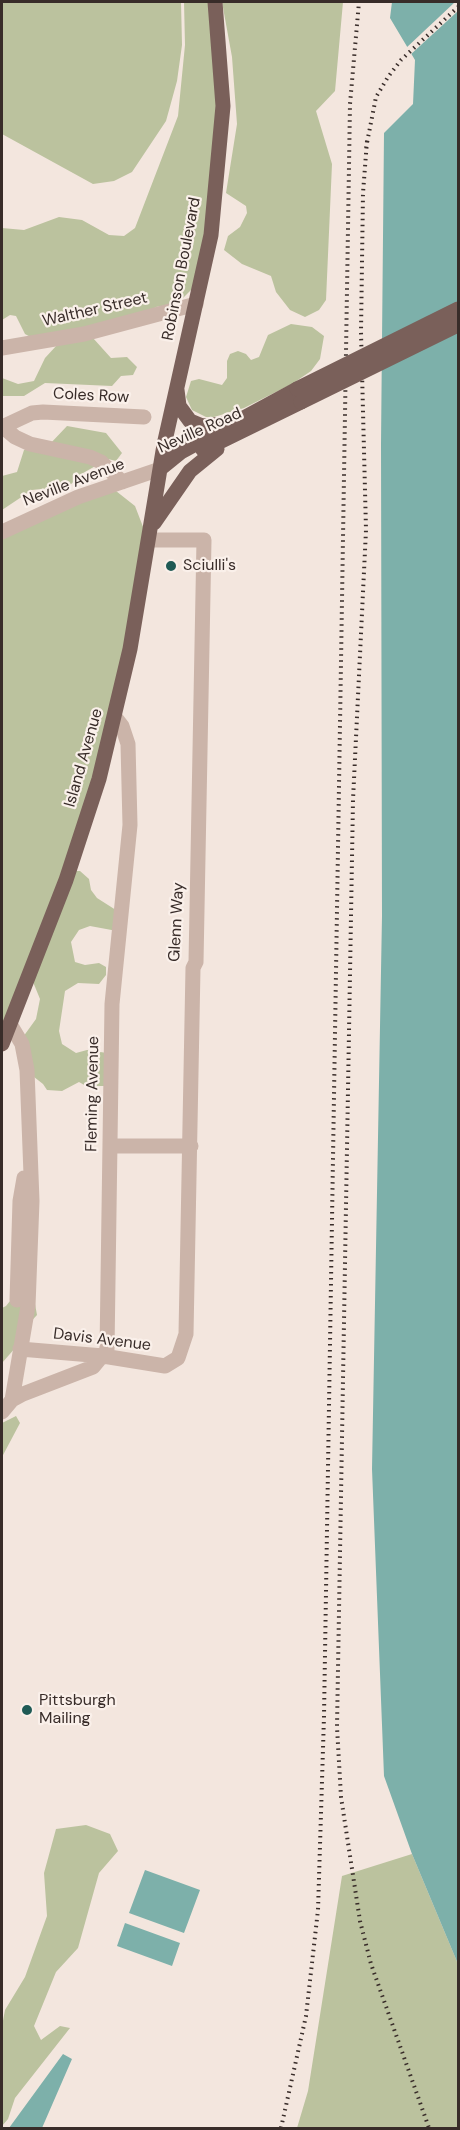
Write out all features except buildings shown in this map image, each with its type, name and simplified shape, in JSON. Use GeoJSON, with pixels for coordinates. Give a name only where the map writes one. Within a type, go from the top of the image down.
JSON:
{"type":"FeatureCollection","features":[{"type":"Feature","properties":{"kind":"main road","name":"Robinson Boulevard"},"geometry":{"type":"LineString","coordinates":[[160,469],[177,381],[211,235],[223,106],[215,2]]}},
{"type":"Feature","properties":{"kind":"main road","name":"Neville Road"},"geometry":{"type":"LineString","coordinates":[[160,469],[253,427],[299,395],[459,309]]}},
{"type":"Feature","properties":{"kind":"main road","name":"Neville Road"},"geometry":{"type":"LineString","coordinates":[[160,469],[181,452],[237,420],[459,325]]}},
{"type":"Feature","properties":{"kind":"main road"},"geometry":{"type":"LineString","coordinates":[[177,381],[177,398],[190,421],[210,427],[237,420]]}},
{"type":"Feature","properties":{"kind":"main road"},"geometry":{"type":"LineString","coordinates":[[149,534],[190,471],[204,458],[253,427]]}},
{"type":"Feature","properties":{"kind":"main road","name":"Island Avenue"},"geometry":{"type":"LineString","coordinates":[[2,1044],[66,880],[99,779],[130,649],[160,469]]}},
{"type":"Feature","properties":{"kind":"street","name":"Walther Street"},"geometry":{"type":"LineString","coordinates":[[2,348],[84,334],[196,304]]}},
{"type":"Feature","properties":{"kind":"street","name":"Coles Row"},"geometry":{"type":"LineString","coordinates":[[2,426],[43,412],[144,417]]}},
{"type":"Feature","properties":{"kind":"street","name":"Coles Row"},"geometry":{"type":"LineString","coordinates":[[2,426],[15,437],[30,444],[90,456],[101,462],[122,482]]}},
{"type":"Feature","properties":{"kind":"street","name":"Neville Avenue"},"geometry":{"type":"LineString","coordinates":[[2,532],[78,497],[160,469]]}},
{"type":"Feature","properties":{"kind":"street","name":"Glenn Way"},"geometry":{"type":"LineString","coordinates":[[149,534],[204,540],[188,1309],[183,1348],[178,1358]]}},
{"type":"Feature","properties":{"kind":"street","name":"Fleming Avenue"},"geometry":{"type":"LineString","coordinates":[[103,1356],[108,1342],[112,1004],[130,825],[128,744],[122,726],[115,717]]}},
{"type":"Feature","properties":{"kind":"street"},"geometry":{"type":"LineString","coordinates":[[7,1406],[28,1306],[32,1201],[28,1151],[27,1070],[21,1044],[10,1024]]}},
{"type":"Feature","properties":{"kind":"street"},"geometry":{"type":"LineString","coordinates":[[110,1146],[190,1146]]}},
{"type":"Feature","properties":{"kind":"street"},"geometry":{"type":"LineString","coordinates":[[16,1300],[20,1201],[28,1151]]}},
{"type":"Feature","properties":{"kind":"street","name":"Davis Avenue"},"geometry":{"type":"LineString","coordinates":[[20,1349],[103,1356],[165,1366],[178,1358]]}},
{"type":"Feature","properties":{"kind":"street"},"geometry":{"type":"LineString","coordinates":[[7,1406],[32,1390],[80,1374],[93,1367],[103,1356]]}},
{"type":"Feature","properties":{"kind":"green space"},"geometry":{"type":"Polygon","coordinates":[[[2,2],[181,2],[182,45],[177,81],[166,121],[132,172],[114,181],[93,184],[2,134],[2,2]]]}},
{"type":"Feature","properties":{"kind":"green space"},"geometry":{"type":"Polygon","coordinates":[[[184,2],[214,2],[222,106],[198,283],[178,303],[156,307],[144,316],[38,341],[25,334],[16,316],[10,315],[2,320],[2,228],[24,230],[59,217],[82,220],[109,235],[124,236],[135,228],[178,116],[185,45],[184,2]]]}},
{"type":"Feature","properties":{"kind":"green space"},"geometry":{"type":"Polygon","coordinates":[[[222,2],[343,2],[335,91],[316,111],[332,164],[326,300],[319,310],[305,317],[290,310],[276,292],[271,276],[242,264],[224,250],[228,236],[240,227],[247,213],[246,206],[226,193],[237,124],[232,57],[222,2]]]}},
{"type":"Feature","properties":{"kind":"green space"},"geometry":{"type":"Polygon","coordinates":[[[291,324],[312,327],[324,336],[320,359],[311,371],[292,384],[244,408],[214,417],[206,417],[192,410],[186,397],[191,381],[199,379],[222,385],[227,378],[227,361],[230,354],[238,351],[246,354],[251,360],[259,357],[268,335],[291,324]]]}},
{"type":"Feature","properties":{"kind":"green space"},"geometry":{"type":"Polygon","coordinates":[[[93,338],[111,358],[127,357],[137,367],[133,375],[121,376],[112,386],[45,383],[24,396],[2,396],[2,378],[18,384],[34,381],[45,358],[57,345],[93,338]]]}},
{"type":"Feature","properties":{"kind":"green space"},"geometry":{"type":"Polygon","coordinates":[[[67,426],[106,433],[122,453],[116,461],[108,459],[83,473],[69,486],[32,490],[2,510],[2,476],[17,472],[24,450],[49,445],[67,426]]]}},
{"type":"Feature","properties":{"kind":"green space"},"geometry":{"type":"Polygon","coordinates":[[[116,491],[135,506],[145,532],[126,648],[92,784],[64,869],[2,1029],[2,537],[80,500],[116,491]]]}},
{"type":"Feature","properties":{"kind":"green space"},"geometry":{"type":"Polygon","coordinates":[[[71,871],[80,871],[89,879],[91,890],[97,898],[119,912],[117,931],[90,926],[79,930],[71,942],[75,962],[85,965],[99,963],[106,967],[106,975],[99,984],[78,983],[65,991],[59,1031],[62,1044],[76,1053],[87,1050],[107,1053],[111,1086],[86,1086],[79,1082],[62,1091],[47,1090],[29,1073],[23,1037],[36,1019],[40,999],[31,977],[71,871]]]}},
{"type":"Feature","properties":{"kind":"green space"},"geometry":{"type":"Polygon","coordinates":[[[14,1296],[35,1304],[37,1315],[24,1329],[16,1347],[2,1363],[2,1308],[14,1296]]]}},
{"type":"Feature","properties":{"kind":"green space"},"geometry":{"type":"Polygon","coordinates":[[[16,1416],[20,1423],[2,1457],[2,1423],[16,1416]]]}},
{"type":"Feature","properties":{"kind":"green space"},"geometry":{"type":"Polygon","coordinates":[[[86,1825],[110,1834],[118,1851],[99,1873],[78,1948],[56,1972],[34,2026],[41,2040],[60,2026],[70,2028],[15,2098],[8,2119],[2,2126],[2,2026],[5,2010],[25,1977],[47,1916],[44,1873],[56,1829],[86,1825]]]}},
{"type":"Feature","properties":{"kind":"green space"},"geometry":{"type":"Polygon","coordinates":[[[412,1854],[458,1964],[458,2128],[297,2128],[308,2091],[342,1876],[412,1854]]]}},
{"type":"Feature","properties":{"kind":"water"},"geometry":{"type":"Polygon","coordinates":[[[392,2],[458,2],[458,1964],[412,1854],[384,1776],[372,1469],[382,916],[381,444],[384,133],[413,104],[415,60],[390,18],[392,2]]]}},
{"type":"Feature","properties":{"kind":"water"},"geometry":{"type":"Polygon","coordinates":[[[145,1870],[200,1890],[184,1933],[129,1913],[145,1870]]]}},
{"type":"Feature","properties":{"kind":"water"},"geometry":{"type":"Polygon","coordinates":[[[125,1923],[180,1943],[172,1966],[117,1946],[125,1923]]]}},
{"type":"Feature","properties":{"kind":"water"},"geometry":{"type":"Polygon","coordinates":[[[63,2054],[72,2059],[42,2128],[9,2128],[63,2054]]]}},
{"type":"Feature","properties":{"kind":"pier"},"geometry":{"type":"Polygon","coordinates":[[[455,2],[458,2],[458,11],[409,56],[405,49],[455,2]]]}},
{"type":"Feature","properties":{"kind":"railway"},"geometry":{"type":"LineString","coordinates":[[281,2128],[306,2016],[318,1910],[324,1716],[350,104],[359,2]]}},
{"type":"Feature","properties":{"kind":"railway"},"geometry":{"type":"LineString","coordinates":[[366,148],[376,97],[388,77],[401,60],[458,7]]}},
{"type":"Feature","properties":{"kind":"railway"},"geometry":{"type":"LineString","coordinates":[[367,141],[363,193],[361,332],[366,530],[353,800],[337,1727],[341,1797],[360,1921],[371,1964],[429,2128]]}},
{"type":"Feature","properties":{"kind":"place","name":"Sciulli's"},"geometry":{"type":"Point","coordinates":[171,566]}},
{"type":"Feature","properties":{"kind":"place","name":"Pittsburgh Mailing"},"geometry":{"type":"Point","coordinates":[27,1710]}}]}
